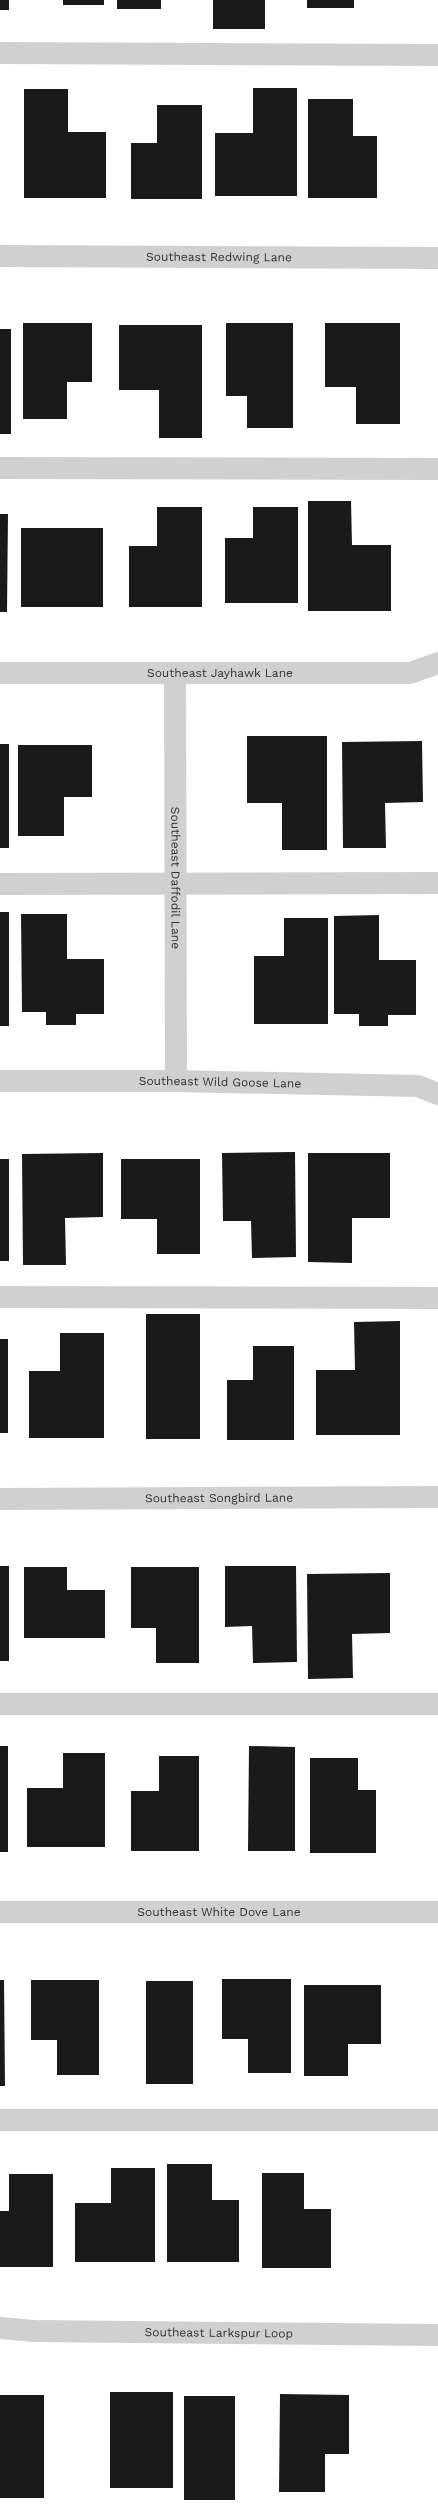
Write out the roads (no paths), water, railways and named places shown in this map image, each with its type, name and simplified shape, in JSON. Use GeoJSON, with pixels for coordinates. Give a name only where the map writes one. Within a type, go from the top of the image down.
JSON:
{"type":"FeatureCollection","features":[{"type":"Feature","properties":{"kind":"street"},"geometry":{"type":"LineString","coordinates":[[0,53],[438,55]]}},
{"type":"Feature","properties":{"kind":"street","name":"Southeast Redwing Lane"},"geometry":{"type":"LineString","coordinates":[[0,256],[438,258]]}},
{"type":"Feature","properties":{"kind":"street"},"geometry":{"type":"LineString","coordinates":[[0,468],[438,469]]}},
{"type":"Feature","properties":{"kind":"street","name":"Southeast Jayhawk Lane"},"geometry":{"type":"LineString","coordinates":[[0,673],[175,675],[410,673],[438,663]]}},
{"type":"Feature","properties":{"kind":"street","name":"Southeast Daffodil Lane"},"geometry":{"type":"LineString","coordinates":[[175,675],[174,884],[176,1082]]}},
{"type":"Feature","properties":{"kind":"street"},"geometry":{"type":"LineString","coordinates":[[0,884],[438,883]]}},
{"type":"Feature","properties":{"kind":"street","name":"Southeast Wild Goose Lane"},"geometry":{"type":"LineString","coordinates":[[0,1081],[418,1086],[438,1094]]}},
{"type":"Feature","properties":{"kind":"street"},"geometry":{"type":"LineString","coordinates":[[0,1297],[438,1298]]}},
{"type":"Feature","properties":{"kind":"street","name":"Southeast Songbird Lane"},"geometry":{"type":"LineString","coordinates":[[0,1499],[438,1497]]}},
{"type":"Feature","properties":{"kind":"street"},"geometry":{"type":"LineString","coordinates":[[0,1704],[438,1704]]}},
{"type":"Feature","properties":{"kind":"street","name":"Southeast White Dove Lane"},"geometry":{"type":"LineString","coordinates":[[0,1912],[438,1912]]}},
{"type":"Feature","properties":{"kind":"street"},"geometry":{"type":"LineString","coordinates":[[0,2120],[438,2120]]}},
{"type":"Feature","properties":{"kind":"street","name":"Southeast Larkspur Loop"},"geometry":{"type":"LineString","coordinates":[[0,2328],[34,2331],[438,2335]]}}]}
